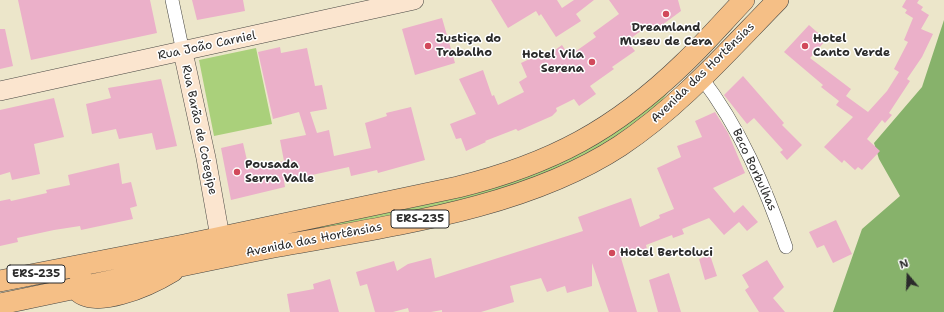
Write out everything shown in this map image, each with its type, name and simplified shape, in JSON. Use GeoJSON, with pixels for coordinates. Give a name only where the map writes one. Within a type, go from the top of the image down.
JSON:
{"type":"FeatureCollection","features":[{"type":"Feature","properties":{"kind":"main road","name":"Avenida das Hortênsias"},"geometry":{"type":"LineString","coordinates":[[183,255],[220,237],[465,186],[553,157],[587,138],[645,98],[684,63],[743,0]]}},
{"type":"Feature","properties":{"kind":"main road"},"geometry":{"type":"LineString","coordinates":[[674,104],[692,77],[741,24],[747,14],[747,9],[743,0]]}},
{"type":"Feature","properties":{"kind":"main road","name":"Avenida das Hortênsias"},"geometry":{"type":"LineString","coordinates":[[0,281],[183,255],[438,215],[513,195],[548,183],[581,168],[619,146],[674,104],[778,0]]}},
{"type":"Feature","properties":{"kind":"main road"},"geometry":{"type":"LineString","coordinates":[[183,255],[136,296],[100,306],[87,304],[78,297],[75,288],[91,273],[100,268],[148,257],[183,255]]}},
{"type":"Feature","properties":{"kind":"main road","name":"ERS-235"},"geometry":{"type":"LineString","coordinates":[[0,304],[75,288]]}},
{"type":"Feature","properties":{"kind":"street","name":"Rua Barão de Cotegipe"},"geometry":{"type":"LineString","coordinates":[[172,0],[206,158],[220,237]]}},
{"type":"Feature","properties":{"kind":"street","name":"Rua João Carniel"},"geometry":{"type":"LineString","coordinates":[[0,91],[414,0]]}},
{"type":"Feature","properties":{"kind":"street","name":"Beco Borbulhas"},"geometry":{"type":"LineString","coordinates":[[701,77],[726,114],[748,151],[769,199],[786,247]]}},
{"type":"Feature","properties":{"kind":"green space"},"geometry":{"type":"Polygon","coordinates":[[[944,20],[944,312],[833,312],[862,229],[900,196],[879,159],[874,143],[922,87],[944,20]]]}},
{"type":"Feature","properties":{"kind":"green space"},"geometry":{"type":"Polygon","coordinates":[[[256,48],[272,124],[214,136],[199,60],[256,48]]]}},
{"type":"Feature","properties":{"kind":"green space"},"geometry":{"type":"Polygon","coordinates":[[[670,90],[655,109],[630,129],[555,171],[464,201],[219,252],[227,241],[433,202],[670,90]]]}},
{"type":"Feature","properties":{"kind":"building"},"geometry":{"type":"Polygon","coordinates":[[[18,0],[150,0],[157,33],[31,60],[18,0]]]}},
{"type":"Feature","properties":{"kind":"building"},"geometry":{"type":"Polygon","coordinates":[[[192,0],[243,0],[245,11],[197,20],[192,0]]]}},
{"type":"Feature","properties":{"kind":"building"},"geometry":{"type":"Polygon","coordinates":[[[491,0],[557,0],[562,8],[574,0],[594,0],[576,14],[581,21],[556,37],[541,14],[539,16],[536,11],[508,28],[491,0]]]}},
{"type":"Feature","properties":{"kind":"building"},"geometry":{"type":"Polygon","coordinates":[[[609,0],[678,0],[681,11],[658,28],[649,25],[627,41],[635,51],[612,67],[614,69],[590,86],[596,94],[579,106],[574,99],[556,108],[557,111],[552,116],[518,131],[516,129],[485,141],[486,142],[466,151],[461,138],[456,139],[450,124],[476,114],[459,79],[483,70],[492,96],[494,95],[498,105],[524,92],[519,82],[527,77],[521,63],[538,55],[541,60],[562,45],[569,56],[596,37],[593,33],[619,14],[609,0]]]}},
{"type":"Feature","properties":{"kind":"building"},"geometry":{"type":"Polygon","coordinates":[[[906,0],[919,0],[917,3],[923,7],[921,10],[929,15],[921,29],[933,34],[922,57],[907,79],[910,81],[889,113],[892,115],[885,123],[882,120],[867,139],[880,151],[862,170],[858,167],[855,170],[844,160],[842,163],[824,147],[853,117],[836,105],[839,101],[821,87],[823,85],[784,52],[809,25],[826,40],[810,58],[851,89],[846,96],[868,112],[887,91],[899,72],[894,69],[908,42],[904,40],[913,18],[905,13],[907,10],[902,7],[906,0]]]}},
{"type":"Feature","properties":{"kind":"building","name":"Justiça do Trabalho"},"geometry":{"type":"Polygon","coordinates":[[[442,18],[455,63],[415,75],[402,29],[442,18]]]}},
{"type":"Feature","properties":{"kind":"building"},"geometry":{"type":"Polygon","coordinates":[[[0,29],[5,29],[13,66],[0,69],[0,29]]]}},
{"type":"Feature","properties":{"kind":"building"},"geometry":{"type":"Polygon","coordinates":[[[280,47],[281,53],[307,48],[315,86],[322,85],[327,109],[310,112],[317,133],[329,130],[334,156],[371,148],[365,123],[387,116],[386,113],[411,107],[425,160],[378,173],[377,170],[351,176],[349,167],[284,181],[285,187],[231,200],[221,148],[243,143],[249,169],[284,161],[280,140],[306,135],[299,112],[273,119],[258,52],[280,47]]]}},
{"type":"Feature","properties":{"kind":"building"},"geometry":{"type":"Polygon","coordinates":[[[743,76],[784,123],[782,125],[802,145],[787,160],[780,152],[783,150],[754,118],[747,124],[724,95],[743,76]]]}},
{"type":"Feature","properties":{"kind":"building"},"geometry":{"type":"Polygon","coordinates":[[[161,79],[177,146],[156,150],[152,133],[119,139],[116,129],[92,134],[86,104],[111,98],[108,88],[161,79]]]}},
{"type":"Feature","properties":{"kind":"building"},"geometry":{"type":"Polygon","coordinates":[[[54,98],[64,137],[34,144],[40,174],[12,180],[10,172],[0,175],[0,110],[54,98]]]}},
{"type":"Feature","properties":{"kind":"building"},"geometry":{"type":"Polygon","coordinates":[[[715,112],[728,133],[745,173],[713,188],[734,213],[743,205],[758,222],[747,231],[739,222],[724,235],[709,218],[682,229],[684,234],[673,238],[672,235],[646,245],[647,249],[621,258],[637,312],[609,312],[592,263],[592,286],[567,293],[565,286],[547,292],[541,278],[510,286],[514,302],[481,312],[442,312],[442,310],[431,312],[409,312],[408,308],[393,312],[375,312],[367,284],[360,286],[356,272],[394,261],[397,271],[408,264],[431,258],[435,278],[583,231],[578,217],[631,198],[640,227],[660,218],[659,215],[674,209],[657,168],[681,157],[677,146],[702,137],[695,121],[715,112]]]}},
{"type":"Feature","properties":{"kind":"building"},"geometry":{"type":"Polygon","coordinates":[[[119,163],[122,184],[131,182],[137,206],[130,208],[133,219],[81,230],[80,226],[54,230],[17,238],[18,242],[0,246],[0,201],[10,199],[11,201],[47,193],[46,190],[70,185],[68,175],[119,163]]]}},
{"type":"Feature","properties":{"kind":"building"},"geometry":{"type":"Polygon","coordinates":[[[836,220],[852,254],[833,263],[824,245],[817,248],[809,232],[836,220]]]}},
{"type":"Feature","properties":{"kind":"building"},"geometry":{"type":"Polygon","coordinates":[[[710,255],[717,276],[705,280],[699,259],[710,255]]]}},
{"type":"Feature","properties":{"kind":"building"},"geometry":{"type":"Polygon","coordinates":[[[767,260],[784,287],[773,298],[785,312],[759,312],[745,290],[749,287],[742,275],[767,260]]]}},
{"type":"Feature","properties":{"kind":"building"},"geometry":{"type":"Polygon","coordinates":[[[669,273],[681,312],[658,312],[649,280],[669,273]]]}},
{"type":"Feature","properties":{"kind":"building"},"geometry":{"type":"Polygon","coordinates":[[[330,279],[339,312],[290,312],[287,294],[314,289],[313,284],[330,279]]]}},
{"type":"Feature","properties":{"kind":"place","name":"Dreamland Museu de Cera"},"geometry":{"type":"Point","coordinates":[666,14]}},
{"type":"Feature","properties":{"kind":"place","name":"Justiça do Trabalho"},"geometry":{"type":"Point","coordinates":[428,46]}},
{"type":"Feature","properties":{"kind":"place","name":"Hotel Canto Verde"},"geometry":{"type":"Point","coordinates":[805,46]}},
{"type":"Feature","properties":{"kind":"place","name":"Hotel Vila Serena"},"geometry":{"type":"Point","coordinates":[592,62]}},
{"type":"Feature","properties":{"kind":"place","name":"Pousada Serra Valle"},"geometry":{"type":"Point","coordinates":[237,172]}},
{"type":"Feature","properties":{"kind":"place","name":"Hotel Bertoluci"},"geometry":{"type":"Point","coordinates":[612,253]}}]}
